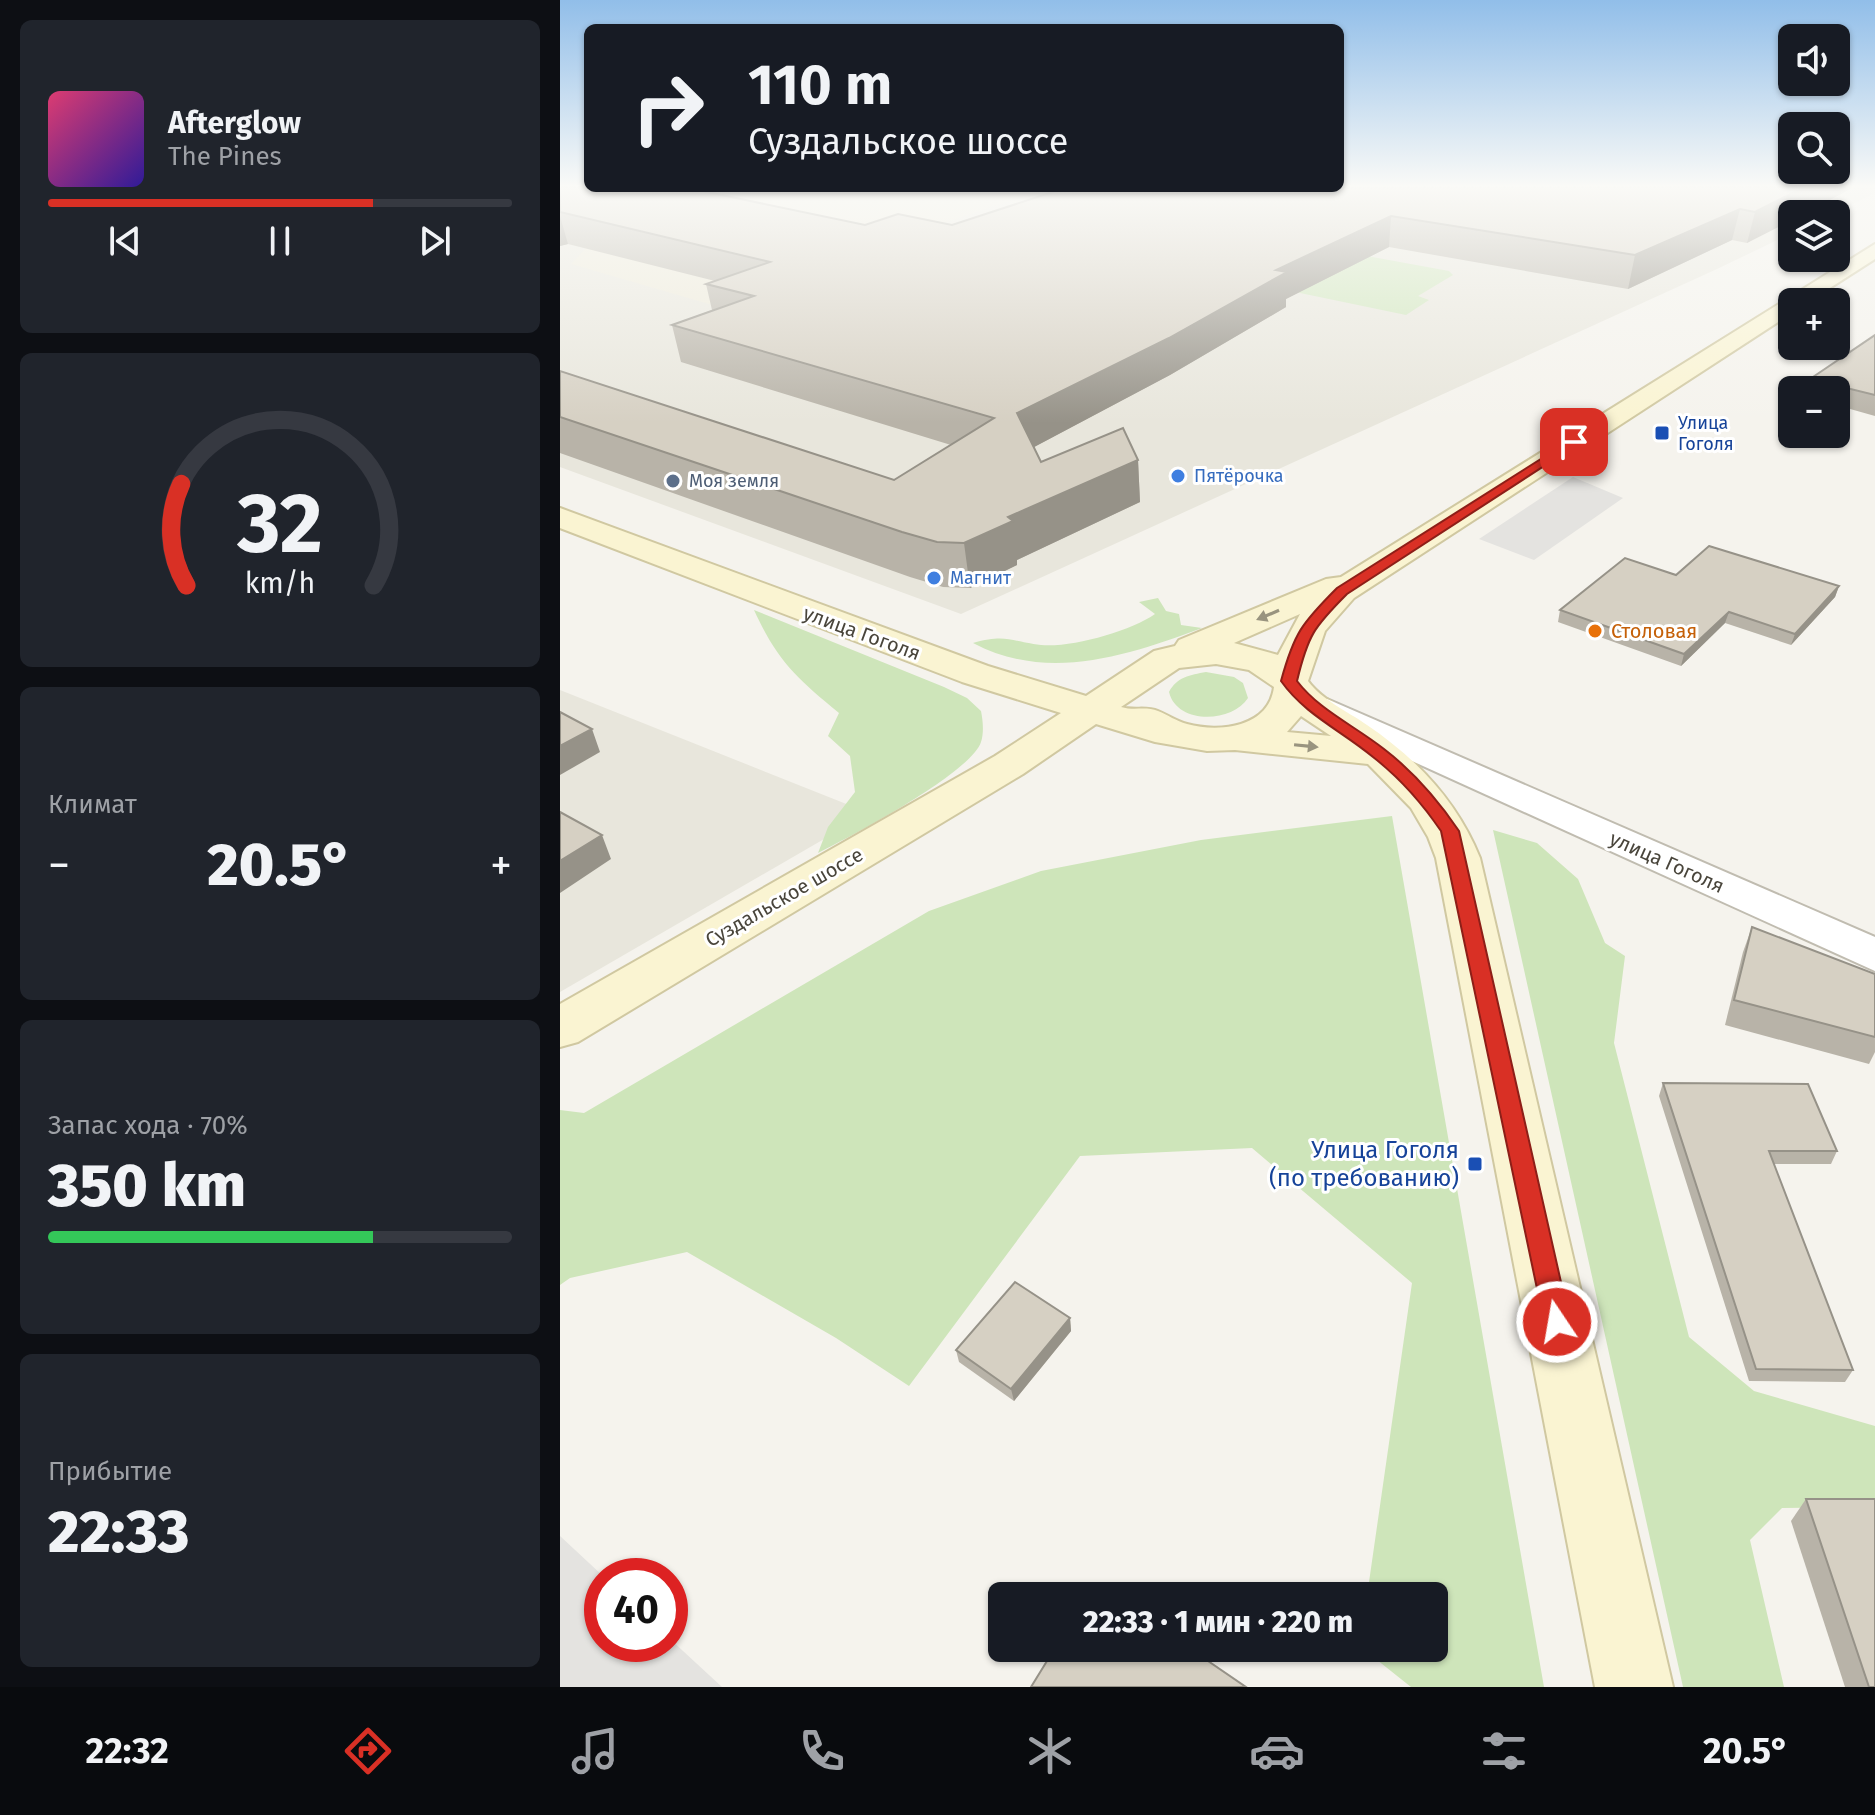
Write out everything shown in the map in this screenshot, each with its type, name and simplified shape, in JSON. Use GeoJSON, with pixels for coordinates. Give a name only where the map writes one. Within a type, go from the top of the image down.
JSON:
{"type":"FeatureCollection","features":[{"type":"Feature","properties":{"kind":"main road","name":"Суздальское шоссе"},"geometry":{"type":"LineString","coordinates":[[1815,288],[1850,266]]}},
{"type":"Feature","properties":{"kind":"main road","name":"Суздальское шоссе"},"geometry":{"type":"LineString","coordinates":[[1233,738],[1259,731],[1278,720],[1291,706],[1299,642],[1334,599],[1366,573],[1778,312]]}},
{"type":"Feature","properties":{"kind":"main road","name":"улица Гоголя"},"geometry":{"type":"LineString","coordinates":[[560,517],[975,674],[1169,734]]}},
{"type":"Feature","properties":{"kind":"main road","name":"Суздальское шоссе"},"geometry":{"type":"LineString","coordinates":[[560,1028],[1013,762],[1152,668],[1366,573]]}},
{"type":"Feature","properties":{"kind":"main road"},"geometry":{"type":"LineString","coordinates":[[975,674],[1010,681],[1065,685],[1103,682],[1205,652],[1241,655],[1270,665],[1295,690],[1380,753],[1436,809],[1450,831],[1458,858],[1634,1687]]}},
{"type":"Feature","properties":{"kind":"main road"},"geometry":{"type":"LineString","coordinates":[[1152,668],[1131,688],[1130,701],[1149,722],[1169,734],[1200,739],[1233,738]]}},
{"type":"Feature","properties":{"kind":"main road"},"geometry":{"type":"LineString","coordinates":[[975,674],[1004,689],[1025,711],[1029,735],[1013,762]]}},
{"type":"Feature","properties":{"kind":"main road","name":"Суздальское шоссе"},"geometry":{"type":"LineString","coordinates":[[1013,762],[1095,742],[1169,734]]}},
{"type":"Feature","properties":{"kind":"main road","name":"улица Гоголя"},"geometry":{"type":"LineString","coordinates":[[1233,738],[1380,753]]}},
{"type":"Feature","properties":{"kind":"street","name":"улица Гоголя"},"geometry":{"type":"LineString","coordinates":[[1295,690],[1875,955]]}},
{"type":"Feature","properties":{"kind":"street","name":"улица Гоголя"},"geometry":{"type":"LineString","coordinates":[[1380,753],[1460,768]]}},
{"type":"Feature","properties":{"kind":"shaded area"},"geometry":{"type":"Polygon","coordinates":[[[560,266],[1724,266],[1717,269],[961,614],[560,467],[560,266]]]}},
{"type":"Feature","properties":{"kind":"shaded area"},"geometry":{"type":"Polygon","coordinates":[[[577,266],[820,266],[709,304],[577,266]]]}},
{"type":"Feature","properties":{"kind":"shaded area"},"geometry":{"type":"Polygon","coordinates":[[[1573,477],[1623,498],[1534,560],[1479,539],[1573,477]]]}},
{"type":"Feature","properties":{"kind":"shaded area"},"geometry":{"type":"Polygon","coordinates":[[[560,690],[869,813],[560,992],[560,690]]]}},
{"type":"Feature","properties":{"kind":"shaded area"},"geometry":{"type":"Polygon","coordinates":[[[560,1536],[584,1558],[584,1662],[688,1662],[688,1656],[722,1687],[560,1687],[560,1536]]]}},
{"type":"Feature","properties":{"kind":"green space"},"geometry":{"type":"Polygon","coordinates":[[[1226,266],[1420,266],[1449,271],[1453,275],[1418,296],[1429,300],[1406,315],[1203,273],[1226,266]]]}},
{"type":"Feature","properties":{"kind":"green space"},"geometry":{"type":"Polygon","coordinates":[[[1158,598],[1166,611],[1179,614],[1181,625],[1202,628],[1117,655],[1059,663],[1001,655],[973,643],[1001,639],[1041,645],[1084,641],[1116,632],[1155,614],[1139,602],[1158,598]]]}},
{"type":"Feature","properties":{"kind":"green space"},"geometry":{"type":"Polygon","coordinates":[[[754,610],[967,698],[981,711],[981,742],[956,770],[933,787],[818,853],[828,827],[855,792],[850,756],[828,736],[839,713],[789,668],[771,643],[754,610]]]}},
{"type":"Feature","properties":{"kind":"green space"},"geometry":{"type":"Polygon","coordinates":[[[1206,672],[1234,677],[1243,683],[1248,698],[1230,712],[1218,716],[1193,715],[1182,710],[1169,692],[1172,687],[1189,676],[1206,672]]]}},
{"type":"Feature","properties":{"kind":"green space"},"geometry":{"type":"Polygon","coordinates":[[[1392,816],[1544,1687],[1411,1687],[1380,1662],[1448,1662],[1448,1582],[1369,1582],[1412,1283],[1252,1148],[1080,1156],[909,1386],[836,1338],[687,1252],[570,1278],[560,1285],[560,1110],[584,1113],[929,911],[1041,871],[1201,840],[1392,816]]]}},
{"type":"Feature","properties":{"kind":"green space"},"geometry":{"type":"Polygon","coordinates":[[[1493,830],[1537,843],[1578,879],[1605,943],[1625,956],[1614,1043],[1689,1337],[1754,1391],[1875,1426],[1875,1507],[1782,1508],[1750,1540],[1784,1687],[1683,1687],[1493,830]]]}},
{"type":"Feature","properties":{"kind":"building"},"geometry":{"type":"Polygon","coordinates":[[[759,266],[1285,266],[1276,270],[1287,272],[1169,338],[1017,413],[1041,462],[1123,428],[1138,460],[1008,517],[1013,521],[964,543],[937,542],[902,532],[560,417],[560,371],[894,480],[994,418],[672,325],[754,296],[706,284],[759,266]]]}},
{"type":"Feature","properties":{"kind":"building"},"geometry":{"type":"Polygon","coordinates":[[[1875,335],[1875,395],[1850,389],[1850,376],[1814,376],[1838,360],[1850,360],[1850,352],[1875,335]]]}},
{"type":"Feature","properties":{"kind":"building"},"geometry":{"type":"Polygon","coordinates":[[[1709,546],[1839,586],[1795,634],[1729,612],[1684,654],[1560,610],[1625,558],[1676,575],[1709,546]]]}},
{"type":"Feature","properties":{"kind":"building"},"geometry":{"type":"Polygon","coordinates":[[[560,712],[592,729],[560,746],[560,712]]]}},
{"type":"Feature","properties":{"kind":"building"},"geometry":{"type":"Polygon","coordinates":[[[560,812],[602,835],[560,861],[560,812]]]}},
{"type":"Feature","properties":{"kind":"building"},"geometry":{"type":"Polygon","coordinates":[[[1752,927],[1875,974],[1875,1037],[1734,1000],[1752,927]]]}},
{"type":"Feature","properties":{"kind":"building"},"geometry":{"type":"Polygon","coordinates":[[[1663,1083],[1808,1084],[1837,1151],[1769,1151],[1853,1370],[1756,1369],[1663,1083]]]}},
{"type":"Feature","properties":{"kind":"building"},"geometry":{"type":"Polygon","coordinates":[[[1015,1282],[1070,1318],[1011,1389],[956,1350],[1015,1282]]]}},
{"type":"Feature","properties":{"kind":"building"},"geometry":{"type":"Polygon","coordinates":[[[1806,1499],[1875,1499],[1875,1687],[1869,1687],[1806,1499]]]}},
{"type":"Feature","properties":{"kind":"building"},"geometry":{"type":"Polygon","coordinates":[[[1046,1662],[1209,1662],[1246,1687],[1031,1687],[1046,1662]]]}},
{"type":"Feature","properties":{"kind":"place","name":"Улица Гоголя"},"geometry":{"type":"Point","coordinates":[1662,433]}},
{"type":"Feature","properties":{"kind":"place","name":"Пятёрочка"},"geometry":{"type":"Point","coordinates":[1178,476]}},
{"type":"Feature","properties":{"kind":"place","name":"Моя земля"},"geometry":{"type":"Point","coordinates":[673,481]}},
{"type":"Feature","properties":{"kind":"place","name":"Магнит"},"geometry":{"type":"Point","coordinates":[934,578]}},
{"type":"Feature","properties":{"kind":"place","name":"Столовая"},"geometry":{"type":"Point","coordinates":[1595,631]}},
{"type":"Feature","properties":{"kind":"place","name":"Улица Гоголя (по требованию)"},"geometry":{"type":"Point","coordinates":[1475,1164]}},
{"type":"Feature","properties":{"kind":"route"},"geometry":{"type":"LineString","coordinates":[[1557,1322],[1450,831],[1425,796],[1380,753],[1302,699],[1289,681],[1299,642],[1316,617],[1342,591],[1574,442]]}}]}
